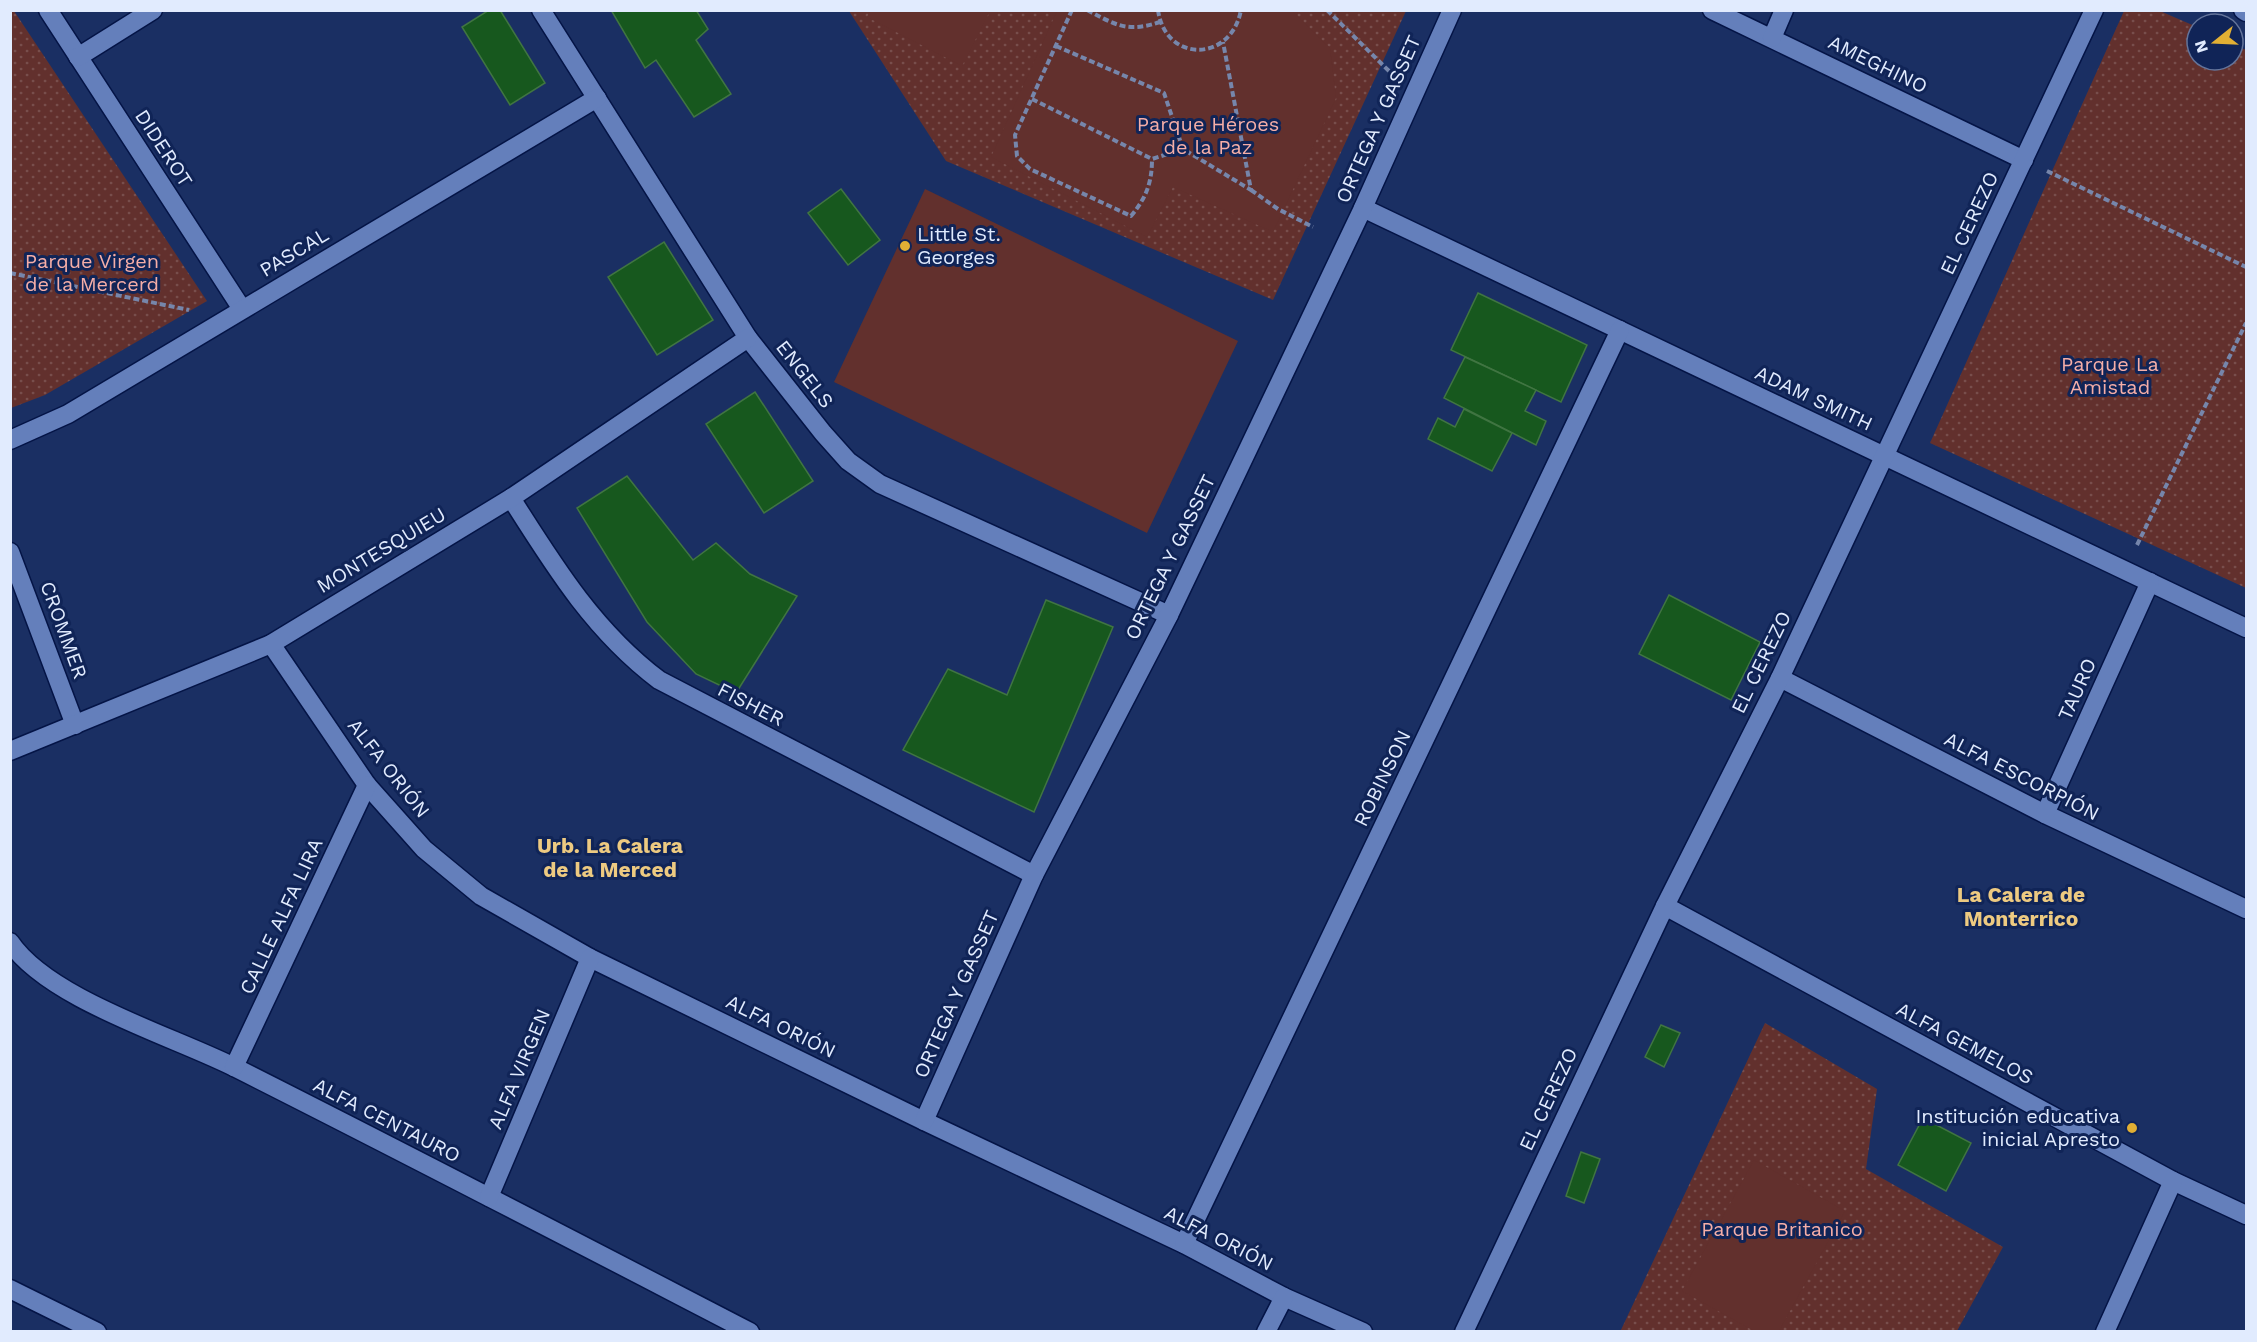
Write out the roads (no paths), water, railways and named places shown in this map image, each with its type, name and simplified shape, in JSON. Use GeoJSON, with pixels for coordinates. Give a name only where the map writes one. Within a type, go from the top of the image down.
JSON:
{"type":"FeatureCollection","features":[{"type":"Feature","properties":{"kind":"street","name":"DIDEROT"},"geometry":{"type":"LineString","coordinates":[[48,10],[235,313]]}},
{"type":"Feature","properties":{"kind":"street"},"geometry":{"type":"LineString","coordinates":[[78,57],[153,10]]}},
{"type":"Feature","properties":{"kind":"street","name":"ENGELS"},"geometry":{"type":"LineString","coordinates":[[542,10],[748,338],[848,461],[880,484],[1169,615]]}},
{"type":"Feature","properties":{"kind":"street","name":"ORTEGA Y GASSET"},"geometry":{"type":"LineString","coordinates":[[924,1121],[1034,875],[1169,615],[1363,208],[1452,10]]}},
{"type":"Feature","properties":{"kind":"street","name":"AMEGHINO"},"geometry":{"type":"LineString","coordinates":[[1712,10],[2024,160]]}},
{"type":"Feature","properties":{"kind":"street"},"geometry":{"type":"LineString","coordinates":[[1772,38],[1784,10]]}},
{"type":"Feature","properties":{"kind":"street","name":"EL CEREZO"},"geometry":{"type":"LineString","coordinates":[[1464,1332],[1665,906],[1780,678],[2094,10]]}},
{"type":"Feature","properties":{"kind":"street","name":"PASCAL"},"geometry":{"type":"LineString","coordinates":[[10,440],[68,414],[597,98]]}},
{"type":"Feature","properties":{"kind":"street","name":"ADAM SMITH"},"geometry":{"type":"LineString","coordinates":[[1363,208],[2247,628]]}},
{"type":"Feature","properties":{"kind":"street","name":"ROBINSON"},"geometry":{"type":"LineString","coordinates":[[1184,1244],[1620,330]]}},
{"type":"Feature","properties":{"kind":"street","name":"MONTESQUIEU"},"geometry":{"type":"LineString","coordinates":[[10,751],[271,644],[512,498],[748,338]]}},
{"type":"Feature","properties":{"kind":"street","name":"FISHER"},"geometry":{"type":"LineString","coordinates":[[512,498],[591,616],[614,643],[659,680],[1034,875]]}},
{"type":"Feature","properties":{"kind":"street","name":"CROMMER"},"geometry":{"type":"LineString","coordinates":[[10,552],[75,725]]}},
{"type":"Feature","properties":{"kind":"street","name":"TAURO"},"geometry":{"type":"LineString","coordinates":[[2045,814],[2150,582]]}},
{"type":"Feature","properties":{"kind":"street","name":"ALFA ORIÓN"},"geometry":{"type":"LineString","coordinates":[[271,644],[368,785],[424,849],[481,896],[590,958],[924,1121],[1184,1244],[1284,1297],[1363,1332]]}},
{"type":"Feature","properties":{"kind":"street","name":"ALFA ESCORPIÓN"},"geometry":{"type":"LineString","coordinates":[[1780,678],[2045,814],[2247,909]]}},
{"type":"Feature","properties":{"kind":"street","name":"CALLE ALFA LIRA"},"geometry":{"type":"LineString","coordinates":[[234,1067],[368,785]]}},
{"type":"Feature","properties":{"kind":"street","name":"ALFA GEMELOS"},"geometry":{"type":"LineString","coordinates":[[1665,906],[2173,1181],[2247,1215]]}},
{"type":"Feature","properties":{"kind":"street","name":"ALFA CENTAURO"},"geometry":{"type":"LineString","coordinates":[[10,942],[21,958],[58,984],[129,1021],[234,1067],[750,1332]]}},
{"type":"Feature","properties":{"kind":"street","name":"ALFA VIRGEN"},"geometry":{"type":"LineString","coordinates":[[489,1197],[590,958]]}},
{"type":"Feature","properties":{"kind":"street"},"geometry":{"type":"LineString","coordinates":[[2105,1332],[2173,1181]]}},
{"type":"Feature","properties":{"kind":"street"},"geometry":{"type":"LineString","coordinates":[[10,1290],[97,1332]]}},
{"type":"Feature","properties":{"kind":"street"},"geometry":{"type":"LineString","coordinates":[[1266,1332],[1284,1297]]}},
{"type":"Feature","properties":{"kind":"place","name":"Little St. Georges"},"geometry":{"type":"Point","coordinates":[905,246]}},
{"type":"Feature","properties":{"kind":"place","name":"Institución educativa inicial Apresto"},"geometry":{"type":"Point","coordinates":[2132,1128]}},
{"type":"Feature","properties":{"kind":"district","name":"Urb. La Calera de la Merced"},"geometry":{"type":"Point","coordinates":[610,857]}},
{"type":"Feature","properties":{"kind":"district","name":"La Calera de Monterrico"},"geometry":{"type":"Point","coordinates":[2021,906]}},
{"type":"Feature","properties":{"kind":"park label","name":"Parque Héroes de la Paz"},"geometry":{"type":"Point","coordinates":[1208,136]}},
{"type":"Feature","properties":{"kind":"park label","name":"Parque Virgen de la Mercerd"},"geometry":{"type":"Point","coordinates":[92,272]}},
{"type":"Feature","properties":{"kind":"park label","name":"Parque La Amistad"},"geometry":{"type":"Point","coordinates":[2110,376]}},
{"type":"Feature","properties":{"kind":"park label","name":"Parque Britanico"},"geometry":{"type":"Point","coordinates":[1782,1229]}}]}
